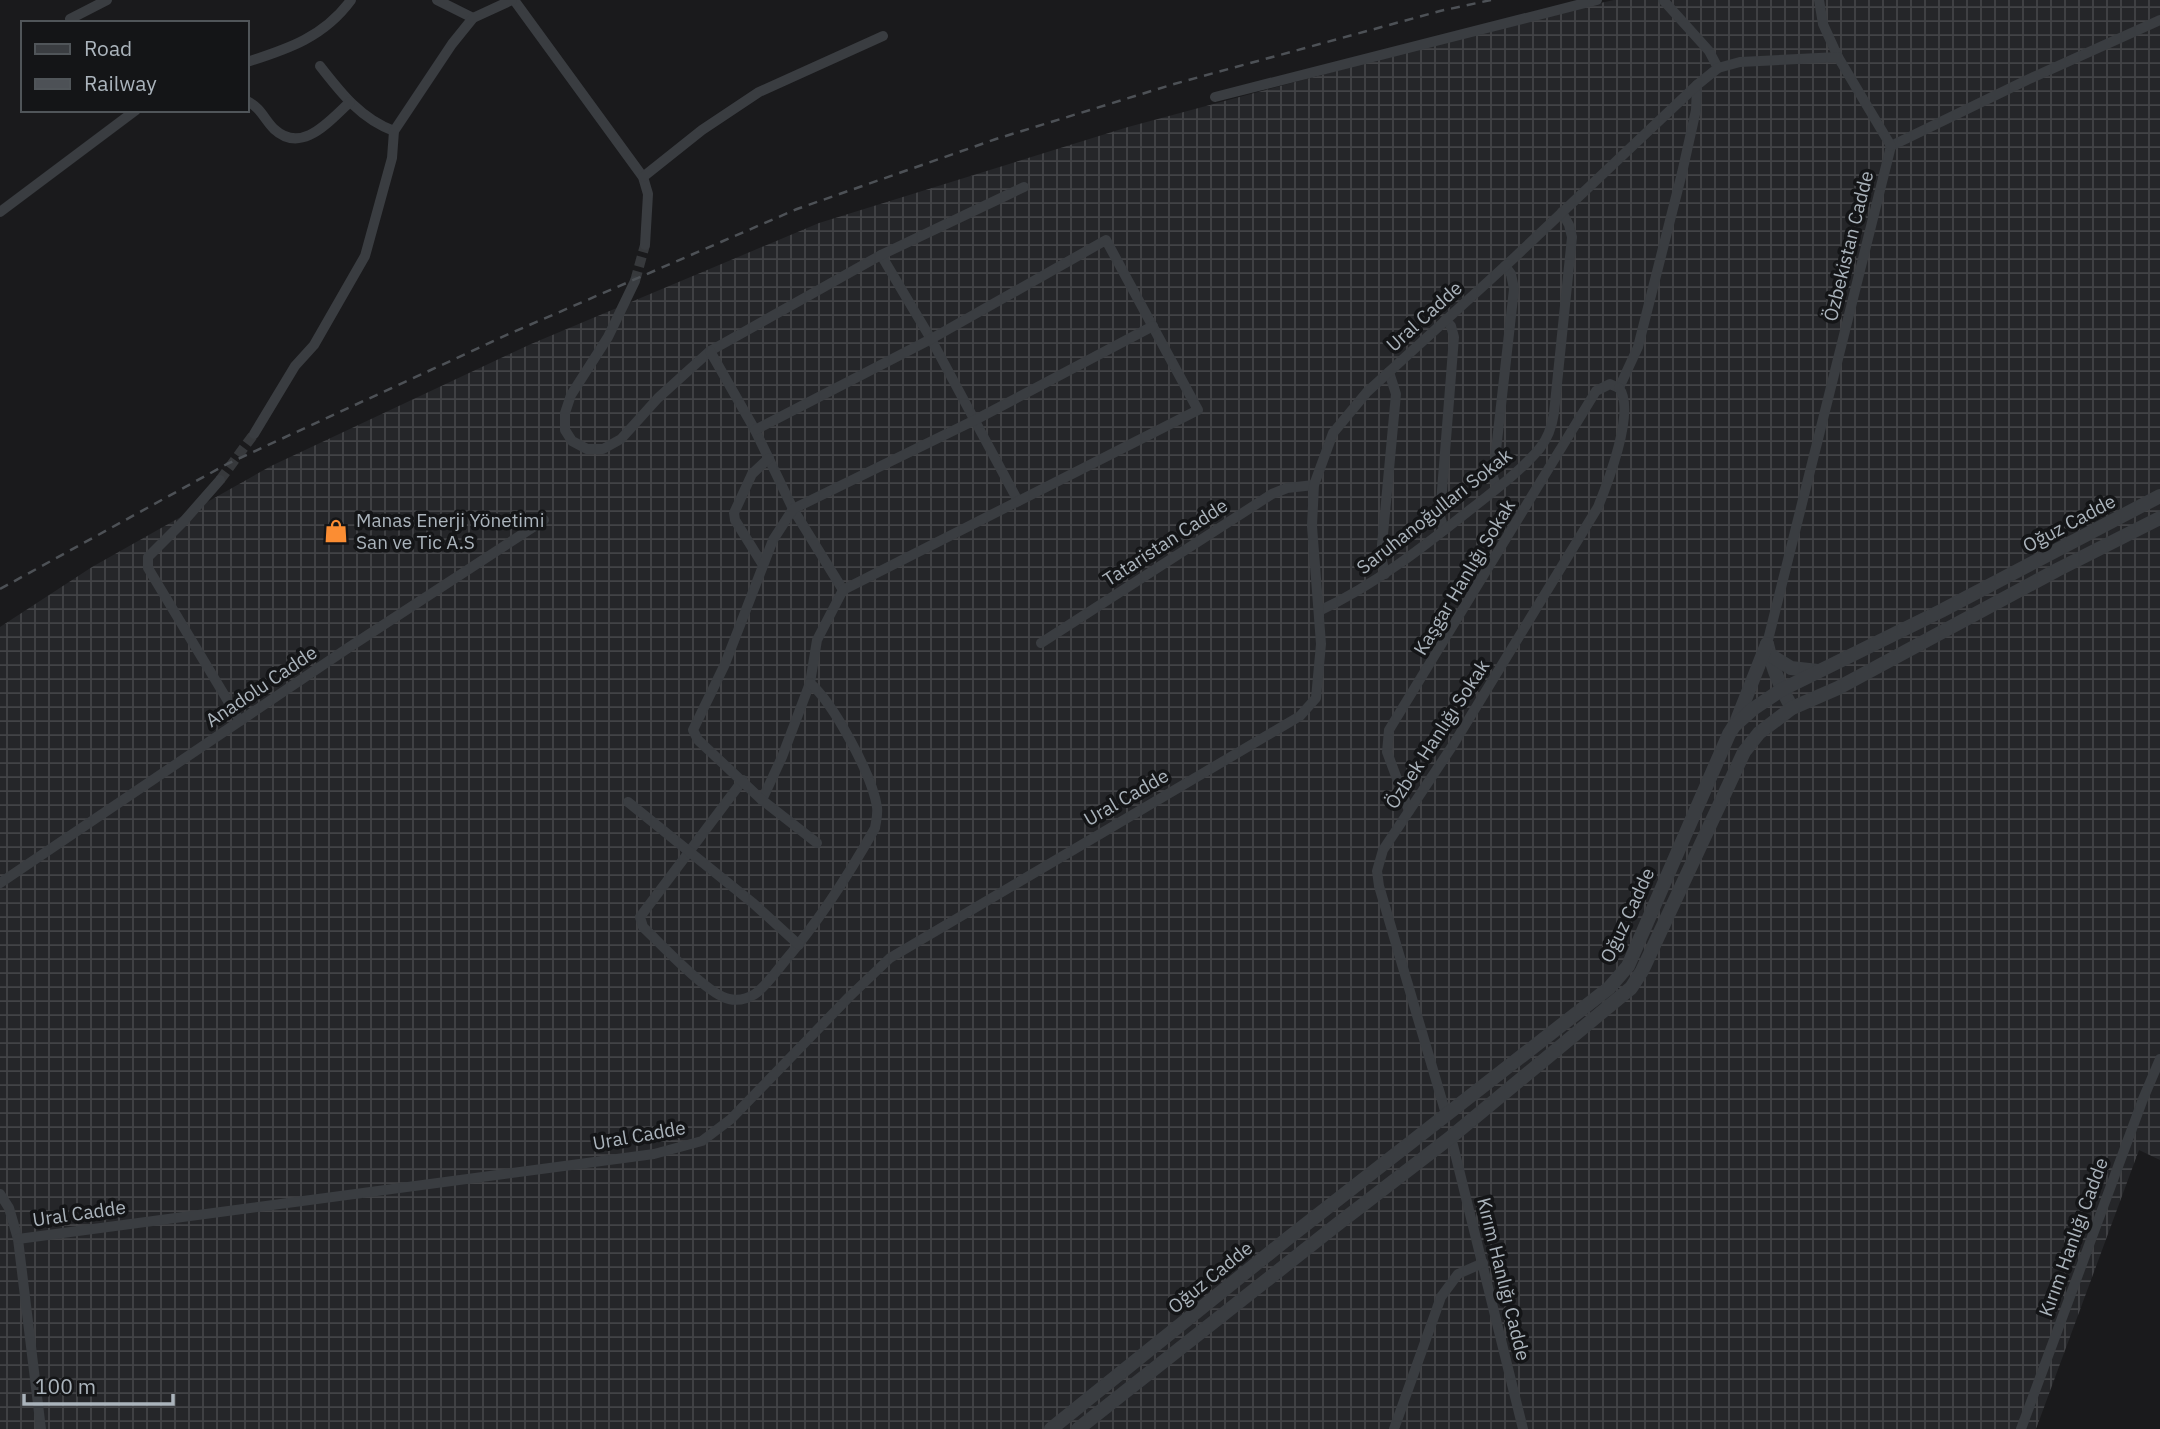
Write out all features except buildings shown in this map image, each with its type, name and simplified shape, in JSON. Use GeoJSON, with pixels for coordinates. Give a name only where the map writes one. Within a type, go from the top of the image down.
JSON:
{"type":"FeatureCollection","features":[{"type":"Feature","properties":{"kind":"street"},"geometry":{"type":"LineString","coordinates":[[70,19],[107,0]]}},
{"type":"Feature","properties":{"kind":"street"},"geometry":{"type":"LineString","coordinates":[[248,62],[294,47],[311,37],[351,0]]}},
{"type":"Feature","properties":{"kind":"street"},"geometry":{"type":"LineString","coordinates":[[438,0],[473,18]]}},
{"type":"Feature","properties":{"kind":"street"},"geometry":{"type":"LineString","coordinates":[[254,433],[295,366],[321,333],[365,256],[392,158],[394,131],[452,44],[473,18],[513,0],[643,177],[648,194],[645,245]]}},
{"type":"Feature","properties":{"kind":"street"},"geometry":{"type":"LineString","coordinates":[[1215,97],[1597,0]]}},
{"type":"Feature","properties":{"kind":"street"},"geometry":{"type":"LineString","coordinates":[[1663,0],[1709,51],[1718,68]]}},
{"type":"Feature","properties":{"kind":"street"},"geometry":{"type":"LineString","coordinates":[[1819,0],[1823,24],[1838,57],[1891,146],[2160,20]]}},
{"type":"Feature","properties":{"kind":"street"},"geometry":{"type":"LineString","coordinates":[[643,177],[702,130],[759,92],[883,36]]}},
{"type":"Feature","properties":{"kind":"street","name":"Ural Cadde"},"geometry":{"type":"LineString","coordinates":[[18,1239],[654,1154],[702,1141],[738,1113],[890,958],[1300,716],[1316,698],[1321,644],[1312,526],[1314,485],[1333,433],[1367,392],[1718,68],[1740,62],[1838,57]]}},
{"type":"Feature","properties":{"kind":"street"},"geometry":{"type":"LineString","coordinates":[[320,66],[364,116],[394,131]]}},
{"type":"Feature","properties":{"kind":"street"},"geometry":{"type":"LineString","coordinates":[[1619,388],[1638,347],[1682,173],[1696,110],[1697,85]]}},
{"type":"Feature","properties":{"kind":"street"},"geometry":{"type":"LineString","coordinates":[[248,102],[260,110],[275,130],[293,139],[314,134],[349,102]]}},
{"type":"Feature","properties":{"kind":"street"},"geometry":{"type":"LineString","coordinates":[[0,212],[133,112]]}},
{"type":"Feature","properties":{"kind":"street","name":"Özbekistan Cadde"},"geometry":{"type":"LineString","coordinates":[[1768,649],[1891,146]]}},
{"type":"Feature","properties":{"kind":"street"},"geometry":{"type":"LineString","coordinates":[[635,281],[608,337],[571,396],[565,413],[565,430],[572,441],[587,449],[603,449],[621,439],[658,398],[710,351],[881,255],[1024,187]]}},
{"type":"Feature","properties":{"kind":"street","name":"Saruhanoğulları Sokak"},"geometry":{"type":"LineString","coordinates":[[1319,611],[1353,595],[1444,530],[1497,488],[1539,449],[1552,421],[1572,237],[1570,225],[1562,212]]}},
{"type":"Feature","properties":{"kind":"street"},"geometry":{"type":"LineString","coordinates":[[755,430],[931,339],[1106,240],[1198,410],[843,590],[817,640],[810,683],[782,757],[762,800]]}},
{"type":"Feature","properties":{"kind":"street"},"geometry":{"type":"LineString","coordinates":[[881,255],[931,339],[1018,501]]}},
{"type":"Feature","properties":{"kind":"street"},"geometry":{"type":"LineString","coordinates":[[1497,488],[1493,477],[1514,295],[1512,278],[1505,266]]}},
{"type":"Feature","properties":{"kind":"street"},"geometry":{"type":"LineString","coordinates":[[1444,530],[1440,516],[1454,337],[1451,326],[1445,320]]}},
{"type":"Feature","properties":{"kind":"street"},"geometry":{"type":"LineString","coordinates":[[817,843],[762,800],[698,740],[693,730],[726,664],[773,540],[793,509],[975,421],[1153,326]]}},
{"type":"Feature","properties":{"kind":"street"},"geometry":{"type":"LineString","coordinates":[[710,351],[755,430],[793,509],[843,590]]}},
{"type":"Feature","properties":{"kind":"street"},"geometry":{"type":"LineString","coordinates":[[1384,574],[1381,556],[1396,394],[1389,372]]}},
{"type":"Feature","properties":{"kind":"street","name":"Kaşgar Hanlığı Sokak"},"geometry":{"type":"LineString","coordinates":[[1409,811],[1387,752],[1389,730],[1596,391],[1610,384],[1619,388]]}},
{"type":"Feature","properties":{"kind":"street","name":"Özbek Hanlığı Sokak"},"geometry":{"type":"LineString","coordinates":[[1446,1114],[1378,878],[1378,863],[1383,850],[1453,745],[1598,507],[1612,472],[1622,432],[1625,397],[1619,388]]}},
{"type":"Feature","properties":{"kind":"street"},"geometry":{"type":"LineString","coordinates":[[763,565],[735,520],[734,513],[752,474],[769,458]]}},
{"type":"Feature","properties":{"kind":"street"},"geometry":{"type":"LineString","coordinates":[[220,480],[148,557],[148,568],[240,721]]}},
{"type":"Feature","properties":{"kind":"street","name":"Tataristan Cadde"},"geometry":{"type":"LineString","coordinates":[[1041,643],[1272,495],[1287,488],[1314,485]]}},
{"type":"Feature","properties":{"kind":"street","name":"Oğuz Cadde"},"geometry":{"type":"LineString","coordinates":[[1051,1429],[1446,1114],[1609,988],[1625,972],[1734,726],[1753,709],[1781,690],[1941,611],[2160,496]]}},
{"type":"Feature","properties":{"kind":"street","name":"Oğuz Cadde"},"geometry":{"type":"LineString","coordinates":[[1078,1429],[1451,1137],[1631,988],[1642,971],[1744,752],[1759,733],[1792,708],[1850,682],[2160,517]]}},
{"type":"Feature","properties":{"kind":"street","name":"Anadolu Cadde"},"geometry":{"type":"LineString","coordinates":[[0,883],[544,520]]}},
{"type":"Feature","properties":{"kind":"street"},"geometry":{"type":"LineString","coordinates":[[1768,649],[1791,668],[1819,671]]}},
{"type":"Feature","properties":{"kind":"street"},"geometry":{"type":"LineString","coordinates":[[1768,649],[1781,690],[1792,708]]}},
{"type":"Feature","properties":{"kind":"street"},"geometry":{"type":"LineString","coordinates":[[1734,726],[1768,649]]}},
{"type":"Feature","properties":{"kind":"street"},"geometry":{"type":"LineString","coordinates":[[743,780],[641,914],[640,921],[643,927],[707,986],[726,999],[740,1000],[753,995],[764,986],[821,916],[869,839],[878,816],[872,790],[860,761],[828,702],[810,683]]}},
{"type":"Feature","properties":{"kind":"street"},"geometry":{"type":"LineString","coordinates":[[628,802],[754,904],[799,945]]}},
{"type":"Feature","properties":{"kind":"street","name":"Kırım Hanlığı Cadde"},"geometry":{"type":"LineString","coordinates":[[2021,1429],[2160,1059]]}},
{"type":"Feature","properties":{"kind":"street"},"geometry":{"type":"LineString","coordinates":[[1446,1114],[1451,1137]]}},
{"type":"Feature","properties":{"kind":"street","name":"Kırım Hanlığı Cadde"},"geometry":{"type":"LineString","coordinates":[[1451,1137],[1523,1429]]}},
{"type":"Feature","properties":{"kind":"street"},"geometry":{"type":"LineString","coordinates":[[0,1194],[9,1208],[18,1239],[41,1429]]}},
{"type":"Feature","properties":{"kind":"street"},"geometry":{"type":"LineString","coordinates":[[1394,1429],[1441,1297],[1458,1273],[1483,1263]]}},
{"type":"Feature","properties":{"kind":"shaded area"},"geometry":{"type":"Polygon","coordinates":[[[1614,0],[2160,0],[2160,1160],[2139,1150],[2036,1429],[0,1429],[0,627],[92,567],[271,466],[531,344],[819,223],[1128,127],[1537,17],[1614,0]]]}},
{"type":"Feature","properties":{"kind":"tunnel"},"geometry":{"type":"LineString","coordinates":[[635,281],[645,245]]}},
{"type":"Feature","properties":{"kind":"tunnel"},"geometry":{"type":"LineString","coordinates":[[220,480],[254,434]]}},
{"type":"Feature","properties":{"kind":"railway"},"geometry":{"type":"LineString","coordinates":[[0,589],[227,464],[511,333],[797,209],[996,139],[1174,84],[1440,11],[1491,0]]}},
{"type":"Feature","properties":{"kind":"place","name":"Manas Enerji Yönetimi San ve Tic A.S"},"geometry":{"type":"Point","coordinates":[336,531]}}]}
